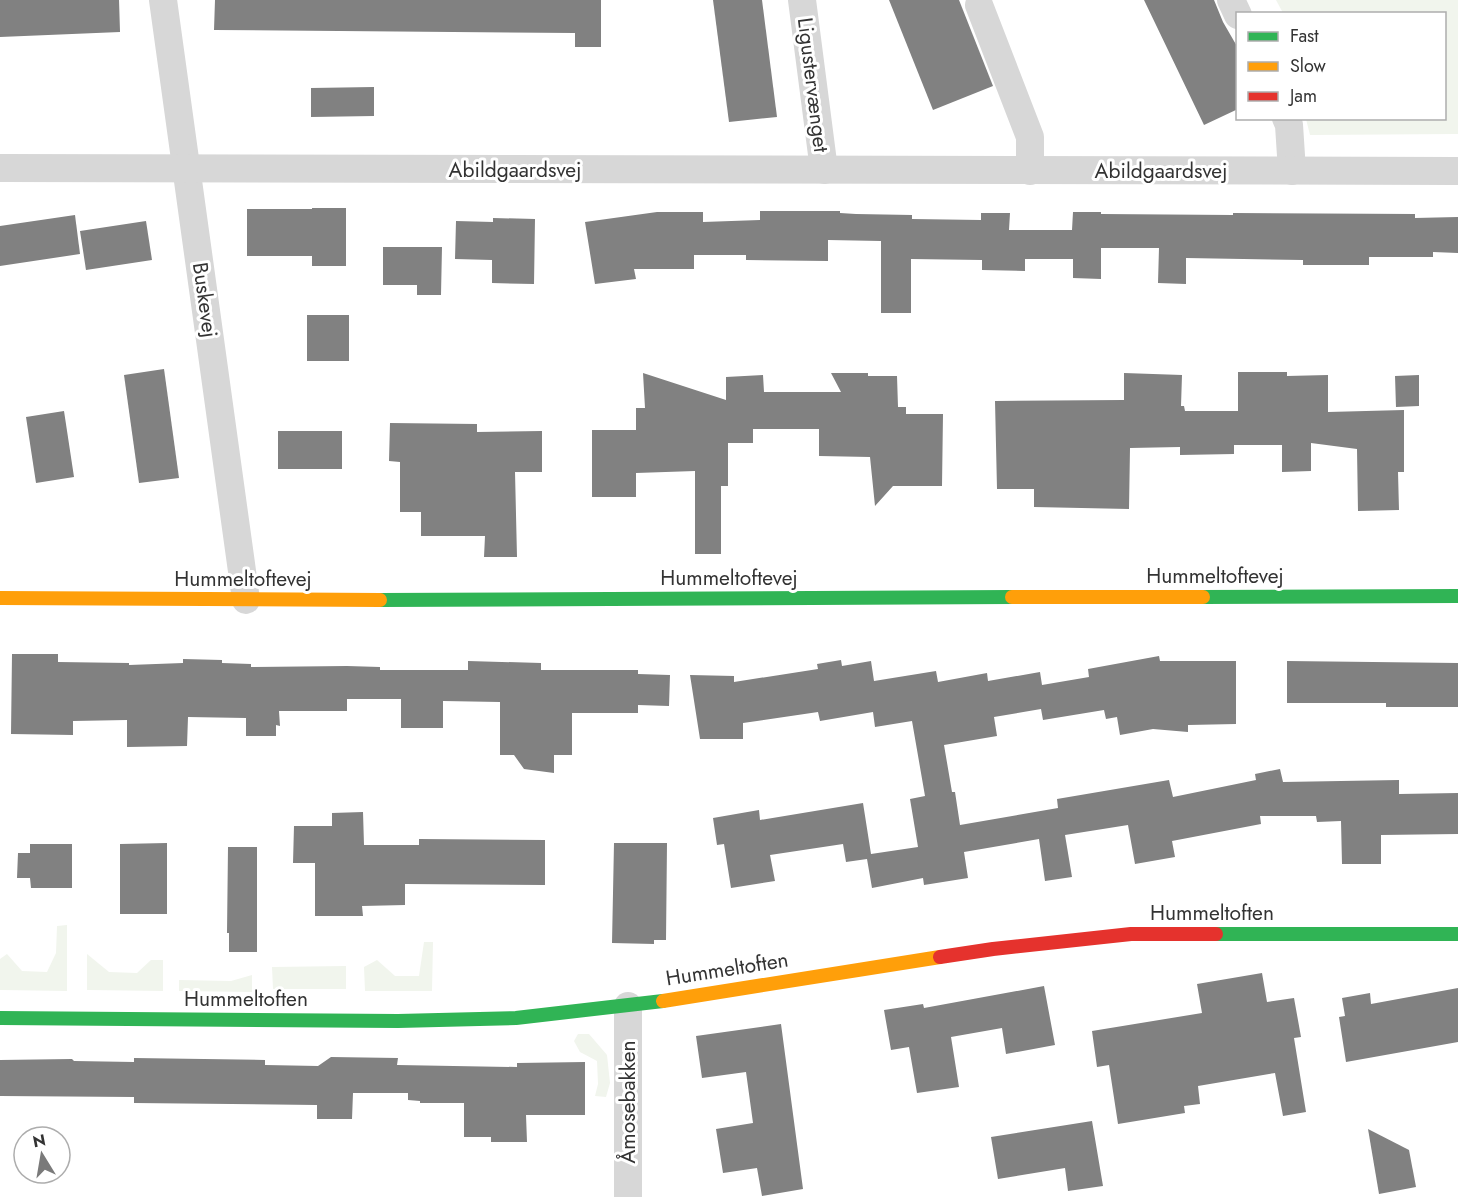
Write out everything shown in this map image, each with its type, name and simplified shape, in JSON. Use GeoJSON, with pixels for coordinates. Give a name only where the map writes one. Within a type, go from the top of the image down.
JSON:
{"type":"FeatureCollection","features":[{"type":"Feature","properties":{"kind":"street","name":"Buskevej"},"geometry":{"type":"LineString","coordinates":[[164,0],[246,600]]}},
{"type":"Feature","properties":{"kind":"street","name":"Ligustervænget"},"geometry":{"type":"LineString","coordinates":[[802,0],[824,170]]}},
{"type":"Feature","properties":{"kind":"street"},"geometry":{"type":"LineString","coordinates":[[979,5],[1030,136],[1030,171]]}},
{"type":"Feature","properties":{"kind":"street"},"geometry":{"type":"LineString","coordinates":[[1287,120],[1292,171]]}},
{"type":"Feature","properties":{"kind":"street","name":"Abildgaardsvej"},"geometry":{"type":"LineString","coordinates":[[0,168],[1458,171]]}},
{"type":"Feature","properties":{"kind":"street","name":"Hummeltoftevej"},"geometry":{"type":"LineString","coordinates":[[0,598],[246,600],[1458,596]]}},
{"type":"Feature","properties":{"kind":"street","name":"Hummeltoften"},"geometry":{"type":"LineString","coordinates":[[0,1018],[398,1021],[516,1018],[628,1006],[993,949],[1131,934],[1458,934]]}},
{"type":"Feature","properties":{"kind":"street","name":"Åmosebakken"},"geometry":{"type":"LineString","coordinates":[[628,1006],[628,1197]]}},
{"type":"Feature","properties":{"kind":"shaded area"},"geometry":{"type":"Polygon","coordinates":[[[1276,0],[1458,0],[1458,134],[1310,135],[1306,120],[1446,120],[1446,12],[1282,12],[1276,0]]]}},
{"type":"Feature","properties":{"kind":"shaded area"},"geometry":{"type":"Polygon","coordinates":[[[67,925],[67,991],[0,990],[0,959],[7,954],[22,971],[47,972],[56,953],[57,926],[67,925]]]}},
{"type":"Feature","properties":{"kind":"shaded area"},"geometry":{"type":"Polygon","coordinates":[[[424,942],[433,942],[432,991],[365,991],[364,967],[377,960],[395,976],[419,976],[424,942]]]}},
{"type":"Feature","properties":{"kind":"shaded area"},"geometry":{"type":"Polygon","coordinates":[[[87,954],[109,972],[137,973],[151,960],[163,960],[163,991],[87,990],[87,954]]]}},
{"type":"Feature","properties":{"kind":"shaded area"},"geometry":{"type":"Polygon","coordinates":[[[346,966],[346,989],[273,989],[272,967],[346,966]]]}},
{"type":"Feature","properties":{"kind":"shaded area"},"geometry":{"type":"Polygon","coordinates":[[[252,975],[252,992],[179,991],[179,980],[231,981],[252,975]]]}},
{"type":"Feature","properties":{"kind":"shaded area"},"geometry":{"type":"Polygon","coordinates":[[[578,1034],[589,1034],[607,1055],[610,1083],[606,1097],[595,1096],[598,1084],[597,1061],[580,1052],[574,1041],[578,1034]]]}},
{"type":"Feature","properties":{"kind":"building"},"geometry":{"type":"Polygon","coordinates":[[[0,0],[119,0],[120,32],[0,37],[0,0]]]}},
{"type":"Feature","properties":{"kind":"building"},"geometry":{"type":"Polygon","coordinates":[[[215,0],[601,0],[601,47],[575,47],[575,33],[214,30],[215,0]]]}},
{"type":"Feature","properties":{"kind":"building"},"geometry":{"type":"Polygon","coordinates":[[[713,0],[762,0],[777,117],[729,122],[713,0]]]}},
{"type":"Feature","properties":{"kind":"building"},"geometry":{"type":"Polygon","coordinates":[[[889,0],[959,0],[993,86],[933,110],[889,0]]]}},
{"type":"Feature","properties":{"kind":"building"},"geometry":{"type":"Polygon","coordinates":[[[1144,0],[1214,0],[1236,45],[1236,110],[1204,125],[1144,0]]]}},
{"type":"Feature","properties":{"kind":"building"},"geometry":{"type":"Polygon","coordinates":[[[374,87],[374,116],[311,117],[311,88],[374,87]]]}},
{"type":"Feature","properties":{"kind":"building"},"geometry":{"type":"Polygon","coordinates":[[[346,208],[346,266],[312,266],[312,256],[247,256],[247,209],[346,208]]]}},
{"type":"Feature","properties":{"kind":"building"},"geometry":{"type":"Polygon","coordinates":[[[760,211],[840,211],[840,213],[856,214],[912,215],[912,219],[981,220],[981,213],[1010,213],[1009,230],[1072,230],[1073,212],[1233,215],[1233,213],[1415,214],[1415,218],[1458,217],[1458,253],[1433,252],[1433,257],[1369,257],[1369,265],[1303,265],[1303,260],[1186,258],[1186,284],[1158,283],[1159,248],[1101,248],[1101,279],[1073,278],[1073,259],[1025,259],[1025,271],[982,270],[982,260],[911,259],[911,313],[881,313],[881,241],[828,240],[828,261],[746,260],[746,255],[694,255],[694,269],[634,269],[636,279],[595,284],[585,222],[657,212],[703,212],[703,222],[760,220],[760,211]]]}},
{"type":"Feature","properties":{"kind":"building"},"geometry":{"type":"Polygon","coordinates":[[[75,215],[80,254],[0,266],[0,226],[75,215]]]}},
{"type":"Feature","properties":{"kind":"building"},"geometry":{"type":"Polygon","coordinates":[[[493,218],[535,219],[534,284],[492,283],[492,260],[455,259],[456,221],[493,222],[493,218]]]}},
{"type":"Feature","properties":{"kind":"building"},"geometry":{"type":"Polygon","coordinates":[[[146,221],[152,260],[86,270],[80,231],[146,221]]]}},
{"type":"Feature","properties":{"kind":"building"},"geometry":{"type":"Polygon","coordinates":[[[383,247],[442,247],[441,295],[417,295],[417,285],[383,285],[383,247]]]}},
{"type":"Feature","properties":{"kind":"building"},"geometry":{"type":"Polygon","coordinates":[[[307,315],[349,315],[349,361],[307,361],[307,315]]]}},
{"type":"Feature","properties":{"kind":"building"},"geometry":{"type":"Polygon","coordinates":[[[164,369],[179,478],[139,483],[124,375],[164,369]]]}},
{"type":"Feature","properties":{"kind":"building"},"geometry":{"type":"Polygon","coordinates":[[[1238,372],[1287,372],[1287,376],[1328,375],[1328,412],[1404,410],[1404,472],[1398,472],[1399,510],[1358,511],[1357,449],[1311,443],[1311,471],[1282,472],[1282,445],[1234,445],[1234,454],[1180,455],[1180,447],[1130,448],[1129,509],[1034,507],[1034,489],[997,489],[995,401],[1124,400],[1124,373],[1182,375],[1181,406],[1184,406],[1185,411],[1238,411],[1238,372]]]}},
{"type":"Feature","properties":{"kind":"building"},"geometry":{"type":"Polygon","coordinates":[[[643,373],[726,400],[726,377],[763,375],[764,392],[841,392],[831,373],[897,376],[898,407],[906,407],[906,414],[943,414],[942,486],[893,486],[875,506],[870,457],[819,456],[819,429],[753,429],[753,443],[728,443],[728,486],[721,486],[721,554],[695,554],[695,471],[636,473],[636,497],[592,497],[592,430],[636,430],[636,408],[645,408],[643,373]]]}},
{"type":"Feature","properties":{"kind":"building"},"geometry":{"type":"Polygon","coordinates":[[[1419,375],[1419,406],[1396,407],[1395,376],[1419,375]]]}},
{"type":"Feature","properties":{"kind":"building"},"geometry":{"type":"Polygon","coordinates":[[[64,411],[74,477],[36,483],[26,417],[64,411]]]}},
{"type":"Feature","properties":{"kind":"building"},"geometry":{"type":"Polygon","coordinates":[[[390,423],[477,424],[477,432],[542,431],[542,472],[515,472],[517,557],[484,557],[485,536],[421,536],[421,512],[400,512],[400,462],[389,461],[390,423]]]}},
{"type":"Feature","properties":{"kind":"building"},"geometry":{"type":"Polygon","coordinates":[[[278,431],[342,431],[342,469],[278,469],[278,431]]]}},
{"type":"Feature","properties":{"kind":"building"},"geometry":{"type":"Polygon","coordinates":[[[12,654],[58,654],[58,662],[129,663],[129,665],[183,663],[183,659],[222,660],[222,663],[251,664],[251,667],[347,666],[380,667],[380,670],[468,670],[468,661],[541,663],[541,670],[638,670],[638,674],[670,675],[669,706],[638,705],[638,713],[572,713],[572,755],[554,755],[554,773],[524,769],[514,755],[500,755],[500,702],[443,701],[443,728],[401,728],[401,699],[347,699],[347,711],[279,711],[280,726],[276,725],[276,736],[246,736],[246,718],[188,717],[187,746],[127,747],[127,720],[73,721],[73,735],[11,734],[12,654]]]}},
{"type":"Feature","properties":{"kind":"building"},"geometry":{"type":"Polygon","coordinates":[[[1159,656],[1160,661],[1236,661],[1236,724],[1188,725],[1188,732],[1153,729],[1120,735],[1117,717],[1106,719],[1104,710],[1043,720],[1041,709],[994,717],[997,736],[944,745],[960,825],[1058,808],[1057,799],[1169,780],[1173,797],[1256,780],[1255,774],[1280,769],[1283,782],[1399,780],[1399,794],[1458,793],[1458,834],[1381,835],[1381,864],[1342,864],[1341,821],[1317,822],[1316,816],[1260,816],[1261,824],[1172,841],[1175,857],[1135,864],[1128,825],[1065,835],[1072,877],[1045,881],[1039,839],[964,852],[968,878],[924,885],[923,878],[872,888],[867,859],[846,862],[843,844],[770,855],[775,881],[731,888],[724,844],[717,845],[713,818],[759,810],[760,820],[863,803],[871,854],[918,847],[910,799],[925,796],[912,721],[875,727],[873,712],[820,721],[818,712],[743,723],[743,739],[700,739],[690,675],[734,676],[734,682],[818,669],[817,664],[841,660],[842,666],[871,661],[874,681],[936,671],[938,682],[987,673],[988,681],[1040,672],[1042,685],[1089,677],[1088,669],[1159,656]]]}},
{"type":"Feature","properties":{"kind":"building"},"geometry":{"type":"Polygon","coordinates":[[[1287,661],[1458,663],[1458,707],[1386,707],[1386,703],[1287,703],[1287,661]]]}},
{"type":"Feature","properties":{"kind":"building"},"geometry":{"type":"Polygon","coordinates":[[[363,812],[364,845],[419,845],[419,839],[545,840],[545,885],[405,884],[405,905],[362,906],[363,916],[315,916],[315,863],[293,863],[294,826],[332,826],[332,813],[363,812]]]}},
{"type":"Feature","properties":{"kind":"building"},"geometry":{"type":"Polygon","coordinates":[[[167,843],[167,914],[120,914],[120,844],[167,843]]]}},
{"type":"Feature","properties":{"kind":"building"},"geometry":{"type":"Polygon","coordinates":[[[614,843],[667,843],[666,940],[654,940],[654,944],[612,943],[614,843]]]}},
{"type":"Feature","properties":{"kind":"building"},"geometry":{"type":"Polygon","coordinates":[[[30,844],[72,844],[72,888],[31,888],[30,878],[17,878],[18,853],[30,853],[30,844]]]}},
{"type":"Feature","properties":{"kind":"building"},"geometry":{"type":"Polygon","coordinates":[[[228,847],[257,847],[257,952],[229,952],[229,933],[227,933],[228,847]]]}},
{"type":"Feature","properties":{"kind":"building"},"geometry":{"type":"Polygon","coordinates":[[[1262,973],[1267,1002],[1294,998],[1301,1037],[1294,1038],[1306,1112],[1283,1116],[1275,1073],[1198,1086],[1200,1104],[1184,1106],[1185,1113],[1118,1124],[1109,1065],[1097,1067],[1092,1031],[1202,1013],[1197,984],[1262,973]]]}},
{"type":"Feature","properties":{"kind":"building"},"geometry":{"type":"Polygon","coordinates":[[[1044,986],[1055,1045],[1006,1054],[1002,1028],[951,1037],[959,1087],[917,1093],[909,1047],[891,1050],[884,1010],[923,1004],[924,1008],[1044,986]]]}},
{"type":"Feature","properties":{"kind":"building"},"geometry":{"type":"Polygon","coordinates":[[[1458,988],[1458,1042],[1346,1062],[1339,1017],[1345,1016],[1342,998],[1370,993],[1371,1004],[1458,988]]]}},
{"type":"Feature","properties":{"kind":"building"},"geometry":{"type":"Polygon","coordinates":[[[781,1024],[803,1189],[762,1196],[757,1168],[723,1173],[716,1129],[753,1123],[746,1072],[702,1078],[696,1036],[781,1024]]]}},
{"type":"Feature","properties":{"kind":"building"},"geometry":{"type":"Polygon","coordinates":[[[331,1057],[398,1058],[397,1065],[517,1067],[517,1063],[585,1062],[585,1115],[526,1115],[527,1142],[491,1142],[491,1137],[464,1137],[464,1103],[420,1103],[420,1101],[408,1100],[408,1093],[353,1093],[352,1119],[317,1119],[317,1105],[134,1103],[134,1097],[0,1096],[0,1060],[72,1059],[74,1061],[134,1062],[134,1058],[265,1060],[265,1065],[318,1066],[331,1057]]]}},
{"type":"Feature","properties":{"kind":"building"},"geometry":{"type":"Polygon","coordinates":[[[1092,1121],[1103,1186],[1068,1191],[1065,1168],[998,1179],[991,1137],[1092,1121]]]}},
{"type":"Feature","properties":{"kind":"building"},"geometry":{"type":"Polygon","coordinates":[[[1368,1129],[1409,1150],[1416,1187],[1379,1194],[1368,1129]]]}},
{"type":"Feature","properties":{"kind":"traffic: fast"},"geometry":{"type":"LineString","coordinates":[[1203,597],[1458,596]]}},
{"type":"Feature","properties":{"kind":"traffic: fast"},"geometry":{"type":"LineString","coordinates":[[380,600],[1012,597]]}},
{"type":"Feature","properties":{"kind":"traffic: fast"},"geometry":{"type":"LineString","coordinates":[[1216,934],[1458,934]]}},
{"type":"Feature","properties":{"kind":"traffic: fast"},"geometry":{"type":"LineString","coordinates":[[0,1018],[398,1021],[516,1018],[663,1001]]}},
{"type":"Feature","properties":{"kind":"traffic: slow"},"geometry":{"type":"LineString","coordinates":[[1012,597],[1203,597]]}},
{"type":"Feature","properties":{"kind":"traffic: slow"},"geometry":{"type":"LineString","coordinates":[[0,598],[380,600]]}},
{"type":"Feature","properties":{"kind":"traffic: slow"},"geometry":{"type":"LineString","coordinates":[[663,1001],[940,957]]}},
{"type":"Feature","properties":{"kind":"traffic: jam"},"geometry":{"type":"LineString","coordinates":[[940,957],[1131,934],[1216,934]]}}]}
